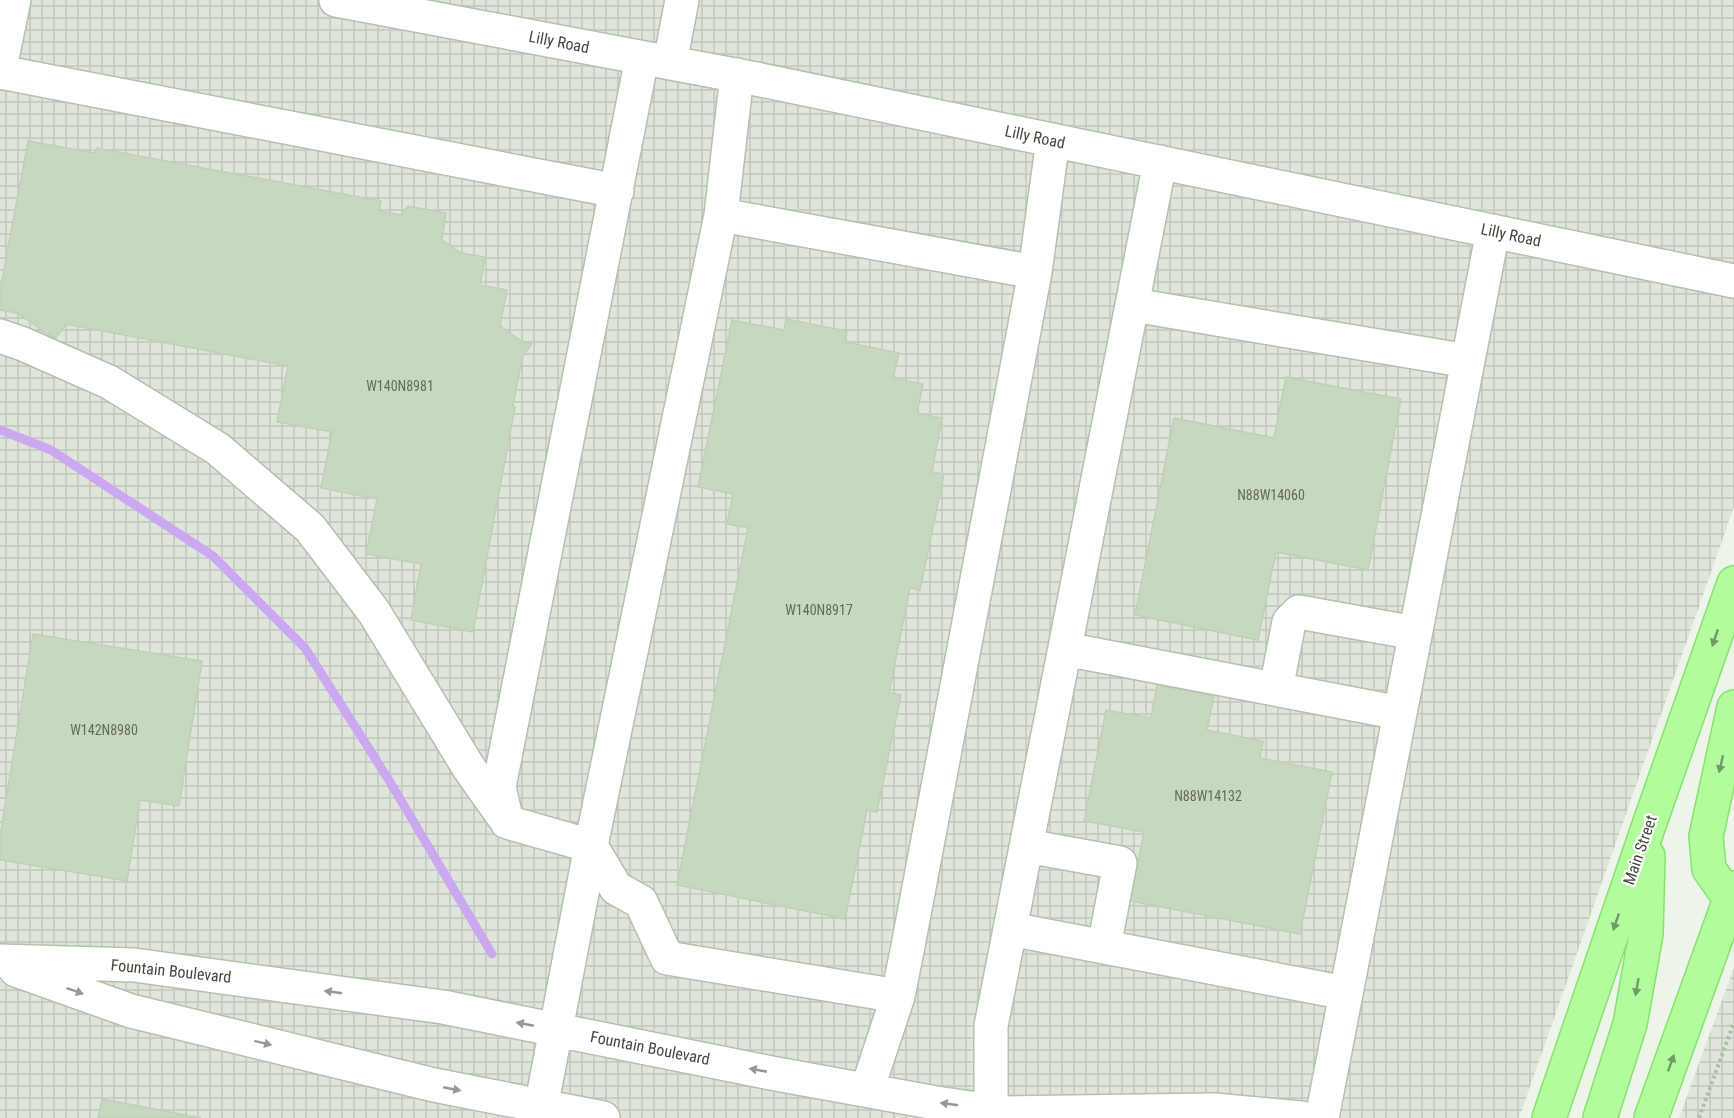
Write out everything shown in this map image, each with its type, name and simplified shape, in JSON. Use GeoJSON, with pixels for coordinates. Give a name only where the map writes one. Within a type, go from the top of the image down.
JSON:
{"type":"FeatureCollection","features":[{"type":"Feature","properties":{"kind":"main road","name":"Main Street"},"geometry":{"type":"LineString","coordinates":[[1549,1118],[1734,583]]}},
{"type":"Feature","properties":{"kind":"main road"},"geometry":{"type":"LineString","coordinates":[[1651,1118],[1733,896],[1709,869],[1706,836],[1734,706]]}},
{"type":"Feature","properties":{"kind":"main road"},"geometry":{"type":"LineString","coordinates":[[1600,1118],[1630,1024],[1646,934],[1649,825]]}},
{"type":"Feature","properties":{"kind":"street"},"geometry":{"type":"LineString","coordinates":[[14,0],[0,70],[617,191]]}},
{"type":"Feature","properties":{"kind":"street","name":"Lilly Road"},"geometry":{"type":"LineString","coordinates":[[336,0],[736,75],[1734,280]]}},
{"type":"Feature","properties":{"kind":"street"},"geometry":{"type":"LineString","coordinates":[[507,822],[499,787],[617,191],[656,60],[682,0]]}},
{"type":"Feature","properties":{"kind":"street"},"geometry":{"type":"LineString","coordinates":[[540,1112],[591,846],[721,215],[736,75]]}},
{"type":"Feature","properties":{"kind":"street"},"geometry":{"type":"LineString","coordinates":[[867,1090],[898,996],[908,946],[1035,272],[1053,140]]}},
{"type":"Feature","properties":{"kind":"street"},"geometry":{"type":"LineString","coordinates":[[991,1110],[991,1026],[1160,162]]}},
{"type":"Feature","properties":{"kind":"street"},"geometry":{"type":"LineString","coordinates":[[721,215],[1035,272]]}},
{"type":"Feature","properties":{"kind":"street"},"geometry":{"type":"LineString","coordinates":[[1322,1118],[1493,231]]}},
{"type":"Feature","properties":{"kind":"street"},"geometry":{"type":"LineString","coordinates":[[1132,305],[1468,361]]}},
{"type":"Feature","properties":{"kind":"street"},"geometry":{"type":"LineString","coordinates":[[0,336],[109,382],[218,449],[310,528],[374,612],[469,768],[507,822],[591,846],[616,888],[641,902],[667,958],[898,996]]}},
{"type":"Feature","properties":{"kind":"street"},"geometry":{"type":"LineString","coordinates":[[1276,689],[1289,622],[1299,612],[1415,633]]}},
{"type":"Feature","properties":{"kind":"street"},"geometry":{"type":"LineString","coordinates":[[1065,649],[1400,713]]}},
{"type":"Feature","properties":{"kind":"street"},"geometry":{"type":"LineString","coordinates":[[1027,846],[1120,863],[1104,947]]}},
{"type":"Feature","properties":{"kind":"street"},"geometry":{"type":"LineString","coordinates":[[1010,929],[1346,993]]}},
{"type":"Feature","properties":{"kind":"street","name":"Fountain Boulevard"},"geometry":{"type":"LineString","coordinates":[[0,963],[134,964],[443,1007],[867,1090],[1006,1113],[1214,1110],[1301,1118]]}},
{"type":"Feature","properties":{"kind":"street","name":"Fountain Boulevard"},"geometry":{"type":"LineString","coordinates":[[0,963],[131,1011],[540,1112],[603,1118]]}},
{"type":"Feature","properties":{"kind":"path"},"geometry":{"type":"LineString","coordinates":[[1699,1118],[1734,1022]]}},
{"type":"Feature","properties":{"kind":"shaded area"},"geometry":{"type":"Polygon","coordinates":[[[0,0],[1734,0],[1734,507],[1519,1118],[0,1118],[0,0]]]}},
{"type":"Feature","properties":{"kind":"shaded area"},"geometry":{"type":"Polygon","coordinates":[[[1734,967],[1734,1118],[1679,1118],[1732,973],[1734,967]]]}},
{"type":"Feature","properties":{"kind":"building"},"geometry":{"type":"Polygon","coordinates":[[[28,141],[94,153],[97,148],[381,201],[379,211],[402,215],[408,206],[446,213],[442,240],[461,253],[485,257],[480,285],[507,290],[500,326],[523,342],[532,343],[522,358],[473,632],[411,620],[421,564],[366,554],[377,499],[321,488],[332,432],[277,422],[288,366],[66,324],[55,339],[17,313],[0,310],[0,291],[28,141]]]}},
{"type":"Feature","properties":{"kind":"building"},"geometry":{"type":"Polygon","coordinates":[[[786,319],[847,331],[845,342],[899,353],[893,378],[923,384],[917,413],[942,418],[932,472],[944,474],[920,590],[910,588],[889,693],[901,695],[877,812],[867,810],[845,919],[677,885],[748,528],[727,524],[733,494],[698,487],[732,320],[784,330],[786,319]]]}},
{"type":"Feature","properties":{"kind":"building"},"geometry":{"type":"Polygon","coordinates":[[[1286,377],[1401,399],[1368,570],[1276,552],[1258,640],[1135,615],[1174,418],[1274,438],[1286,377]]]}},
{"type":"Feature","properties":{"kind":"building"},"geometry":{"type":"Polygon","coordinates":[[[33,634],[202,661],[179,806],[140,800],[127,881],[0,860],[0,836],[33,634]]]}},
{"type":"Feature","properties":{"kind":"building"},"geometry":{"type":"Polygon","coordinates":[[[1157,685],[1214,696],[1207,730],[1263,741],[1260,758],[1332,772],[1300,934],[1130,901],[1144,832],[1084,821],[1106,710],[1151,718],[1157,685]]]}},
{"type":"Feature","properties":{"kind":"building"},"geometry":{"type":"Polygon","coordinates":[[[102,1099],[201,1118],[98,1118],[102,1099]]]}},
{"type":"Feature","properties":{"kind":"waterway"},"geometry":{"type":"LineString","coordinates":[[0,430],[51,450],[213,556],[305,648],[387,777],[492,954]]}}]}
